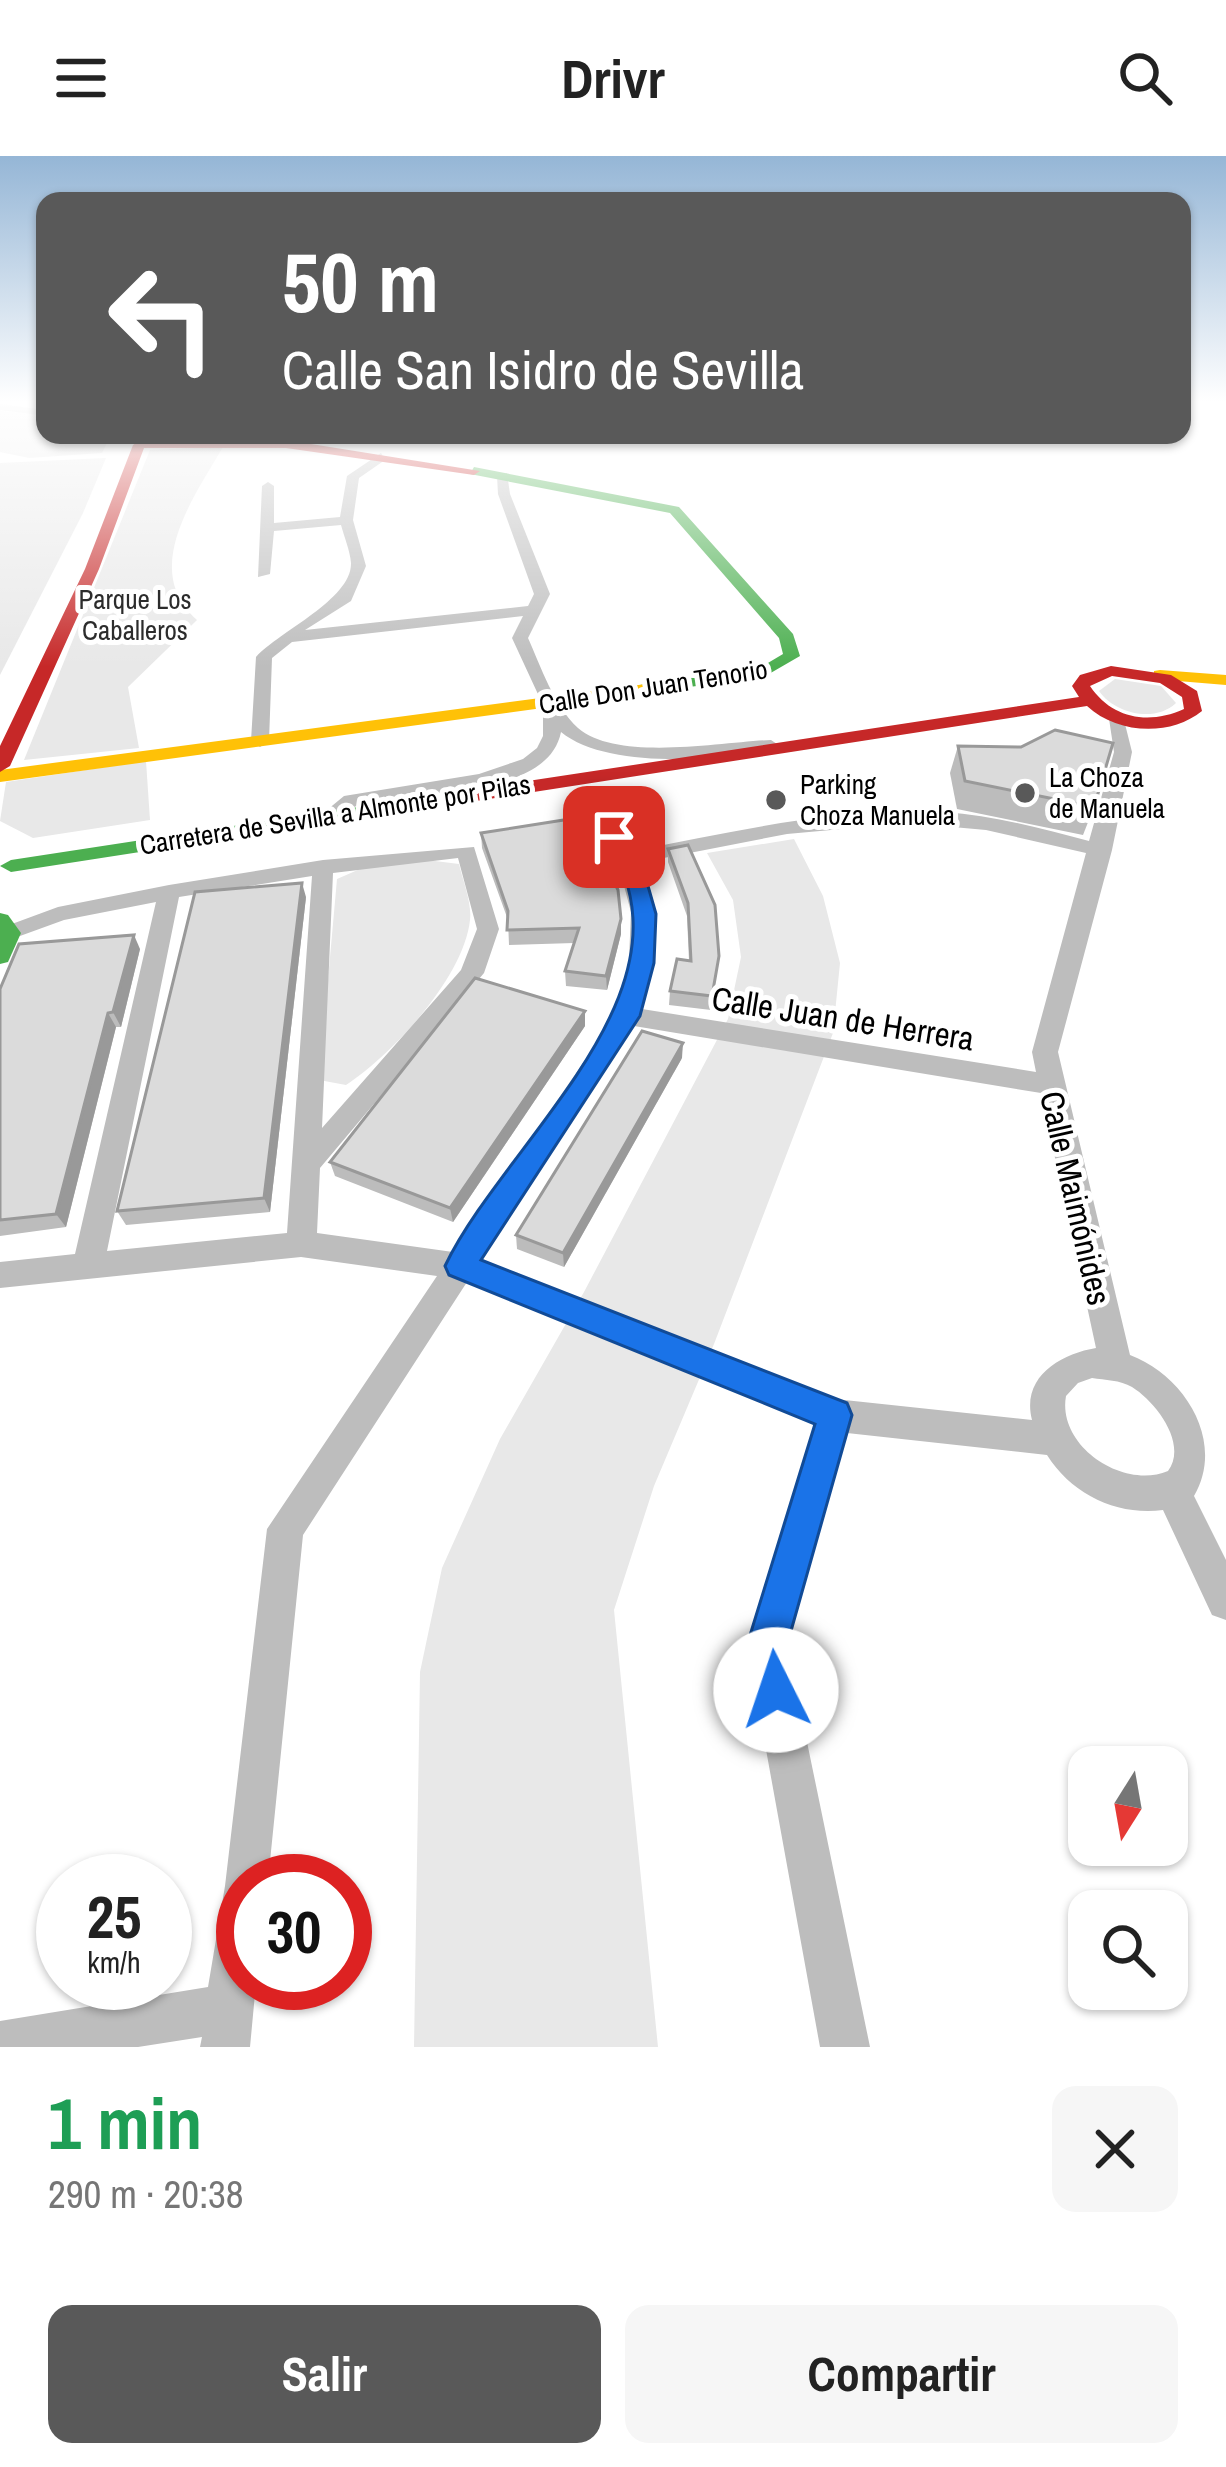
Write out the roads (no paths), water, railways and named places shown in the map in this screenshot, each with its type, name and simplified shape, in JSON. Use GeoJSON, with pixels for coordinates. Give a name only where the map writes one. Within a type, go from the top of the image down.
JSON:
{"type":"FeatureCollection","features":[{"type":"Feature","properties":{"kind":"street"},"geometry":{"type":"LineString","coordinates":[[0,717],[111,490]]}},
{"type":"Feature","properties":{"kind":"street"},"geometry":{"type":"LineString","coordinates":[[0,766],[92,569],[118,490]]}},
{"type":"Feature","properties":{"kind":"street"},"geometry":{"type":"LineString","coordinates":[[262,574],[268,490]]}},
{"type":"Feature","properties":{"kind":"street"},"geometry":{"type":"LineString","coordinates":[[260,741],[264,657],[346,598],[359,566],[346,520],[351,490]]}},
{"type":"Feature","properties":{"kind":"street"},"geometry":{"type":"LineString","coordinates":[[504,490],[542,594],[520,638],[550,702],[572,735],[640,754],[788,745]]}},
{"type":"Feature","properties":{"kind":"street","name":"Calle Don Juan Tenorio"},"geometry":{"type":"LineString","coordinates":[[0,776],[762,673],[792,656],[793,647],[737,577],[674,510],[574,490]]}},
{"type":"Feature","properties":{"kind":"street"},"geometry":{"type":"LineString","coordinates":[[267,528],[346,520]]}},
{"type":"Feature","properties":{"kind":"street"},"geometry":{"type":"LineString","coordinates":[[287,637],[530,610]]}},
{"type":"Feature","properties":{"kind":"street"},"geometry":{"type":"LineString","coordinates":[[308,621],[327,633]]}},
{"type":"Feature","properties":{"kind":"street"},"geometry":{"type":"LineString","coordinates":[[1096,673],[1147,673],[1226,684],[1180,720],[1154,723],[1114,716],[1088,701],[1082,686],[1096,673]]}},
{"type":"Feature","properties":{"kind":"street"},"geometry":{"type":"LineString","coordinates":[[1147,673],[1181,686],[1195,704]]}},
{"type":"Feature","properties":{"kind":"street","name":"Carretera de Sevilla a Almonte por Pilas"},"geometry":{"type":"LineString","coordinates":[[4,864],[1088,701]]}},
{"type":"Feature","properties":{"kind":"street"},"geometry":{"type":"LineString","coordinates":[[334,814],[351,800],[513,772],[542,755],[553,737],[550,702]]}},
{"type":"Feature","properties":{"kind":"street","name":"Calle Maimónides"},"geometry":{"type":"LineString","coordinates":[[1114,716],[1123,752],[1045,1052],[1048,1084],[1116,1365]]}},
{"type":"Feature","properties":{"kind":"street"},"geometry":{"type":"LineString","coordinates":[[1123,752],[1154,723]]}},
{"type":"Feature","properties":{"kind":"street"},"geometry":{"type":"LineString","coordinates":[[248,1854],[285,1529],[628,1016],[642,963],[645,914],[629,858],[600,817]]}},
{"type":"Feature","properties":{"kind":"street"},"geometry":{"type":"LineString","coordinates":[[629,858],[899,818],[947,818],[1101,850]]}},
{"type":"Feature","properties":{"kind":"street"},"geometry":{"type":"LineString","coordinates":[[3,936],[35,919],[170,892],[322,866],[467,851],[488,929],[472,973],[304,1167]]}},
{"type":"Feature","properties":{"kind":"street"},"geometry":{"type":"LineString","coordinates":[[301,1244],[322,866]]}},
{"type":"Feature","properties":{"kind":"street"},"geometry":{"type":"LineString","coordinates":[[88,1266],[170,892]]}},
{"type":"Feature","properties":{"kind":"street","name":"Calle Juan de Herrera"},"geometry":{"type":"LineString","coordinates":[[628,1016],[1048,1084]]}},
{"type":"Feature","properties":{"kind":"street"},"geometry":{"type":"LineString","coordinates":[[0,1275],[301,1244],[460,1266],[835,1415],[1055,1438]]}},
{"type":"Feature","properties":{"kind":"street"},"geometry":{"type":"LineString","coordinates":[[1092,1364],[1116,1365],[1163,1391],[1190,1432],[1193,1455],[1187,1475],[1172,1489],[1136,1496],[1110,1489],[1070,1461],[1055,1438],[1048,1407],[1052,1388],[1064,1373],[1092,1364]]}},
{"type":"Feature","properties":{"kind":"street"},"geometry":{"type":"LineString","coordinates":[[835,1415],[767,1645],[845,2047]]}},
{"type":"Feature","properties":{"kind":"street"},"geometry":{"type":"LineString","coordinates":[[1172,1489],[1226,1601]]}},
{"type":"Feature","properties":{"kind":"street"},"geometry":{"type":"LineString","coordinates":[[0,2045],[228,2028]]}},
{"type":"Feature","properties":{"kind":"place","name":"La Choza de Manuela"},"geometry":{"type":"Point","coordinates":[1025,793]}},
{"type":"Feature","properties":{"kind":"place","name":"Parking Choza Manuela"},"geometry":{"type":"Point","coordinates":[776,800]}},
{"type":"Feature","properties":{"kind":"park label","name":"Parque Los Caballeros"},"geometry":{"type":"Point","coordinates":[135,614]}}]}
